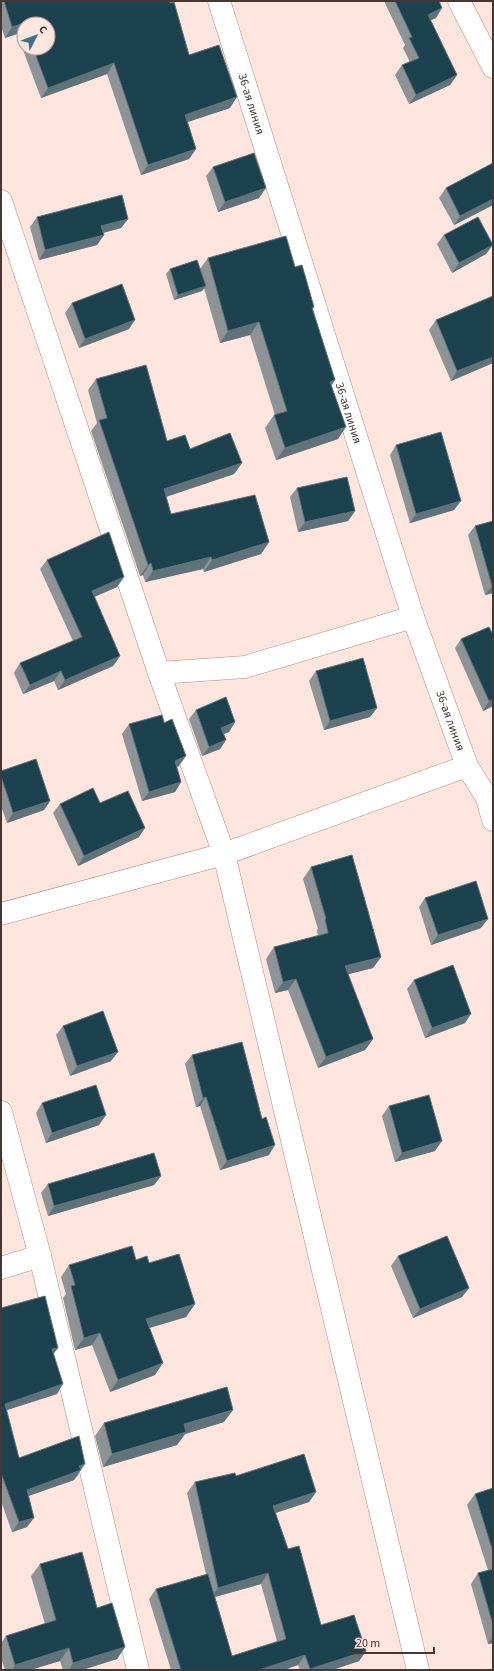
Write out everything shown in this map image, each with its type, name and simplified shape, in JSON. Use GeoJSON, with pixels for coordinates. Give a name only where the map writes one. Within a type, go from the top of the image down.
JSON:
{"type":"FeatureCollection","features":[{"type":"Feature","properties":{"kind":"street","name":"36-ая линия"},"geometry":{"type":"LineString","coordinates":[[219,1],[413,617],[467,766],[487,798],[493,820]]}},
{"type":"Feature","properties":{"kind":"street"},"geometry":{"type":"LineString","coordinates":[[459,1],[493,67]]}},
{"type":"Feature","properties":{"kind":"street"},"geometry":{"type":"LineString","coordinates":[[1,201],[159,673],[224,854],[418,1670]]}},
{"type":"Feature","properties":{"kind":"street"},"geometry":{"type":"LineString","coordinates":[[159,673],[244,667],[413,617]]}},
{"type":"Feature","properties":{"kind":"street"},"geometry":{"type":"LineString","coordinates":[[1,914],[224,854],[467,766]]}},
{"type":"Feature","properties":{"kind":"street"},"geometry":{"type":"LineString","coordinates":[[1,1112],[40,1256],[138,1670]]}},
{"type":"Feature","properties":{"kind":"street"},"geometry":{"type":"LineString","coordinates":[[1,1268],[40,1256]]}},
{"type":"Feature","properties":{"kind":"building"},"geometry":{"type":"Polygon","coordinates":[[[4,1],[174,2],[189,55],[219,45],[237,97],[185,115],[196,149],[148,165],[114,63],[48,88],[36,56],[56,56],[56,16],[16,16],[16,26],[12,27],[4,1]]]}},
{"type":"Feature","properties":{"kind":"building"},"geometry":{"type":"Polygon","coordinates":[[[395,1],[439,1],[442,8],[428,15],[457,75],[416,95],[402,65],[419,58],[409,38],[412,37],[395,1]]]}},
{"type":"Feature","properties":{"kind":"building"},"geometry":{"type":"Polygon","coordinates":[[[254,153],[266,188],[225,202],[213,167],[254,153]]]}},
{"type":"Feature","properties":{"kind":"building"},"geometry":{"type":"Polygon","coordinates":[[[493,163],[493,199],[460,216],[446,188],[493,163]]]}},
{"type":"Feature","properties":{"kind":"building"},"geometry":{"type":"Polygon","coordinates":[[[122,195],[128,219],[101,226],[104,235],[45,250],[37,217],[122,195]]]}},
{"type":"Feature","properties":{"kind":"building"},"geometry":{"type":"Polygon","coordinates":[[[478,217],[493,245],[459,263],[444,235],[478,217]]]}},
{"type":"Feature","properties":{"kind":"building"},"geometry":{"type":"Polygon","coordinates":[[[286,236],[295,267],[302,265],[314,307],[312,308],[335,380],[330,382],[346,427],[285,448],[274,415],[287,411],[259,322],[228,331],[208,258],[286,236]]]}},
{"type":"Feature","properties":{"kind":"building"},"geometry":{"type":"Polygon","coordinates":[[[197,260],[206,286],[178,295],[170,269],[197,260]]]}},
{"type":"Feature","properties":{"kind":"building"},"geometry":{"type":"Polygon","coordinates":[[[122,284],[135,320],[85,339],[72,303],[122,284]]]}},
{"type":"Feature","properties":{"kind":"building"},"geometry":{"type":"Polygon","coordinates":[[[493,296],[493,357],[457,371],[436,320],[493,296]]]}},
{"type":"Feature","properties":{"kind":"building"},"geometry":{"type":"Polygon","coordinates":[[[146,365],[167,441],[185,435],[190,449],[230,433],[242,463],[164,489],[171,514],[255,495],[269,542],[212,560],[211,557],[153,571],[151,563],[148,565],[99,420],[107,418],[96,379],[146,365]]]}},
{"type":"Feature","properties":{"kind":"building"},"geometry":{"type":"Polygon","coordinates":[[[441,432],[461,501],[416,514],[396,445],[441,432]]]}},
{"type":"Feature","properties":{"kind":"building"},"geometry":{"type":"Polygon","coordinates":[[[347,477],[355,511],[305,522],[297,488],[347,477]]]}},
{"type":"Feature","properties":{"kind":"building"},"geometry":{"type":"Polygon","coordinates":[[[493,521],[493,585],[492,586],[475,526],[493,521]]]}},
{"type":"Feature","properties":{"kind":"building"},"geometry":{"type":"Polygon","coordinates":[[[109,532],[124,577],[92,591],[120,656],[65,680],[61,671],[30,685],[20,663],[82,637],[47,560],[109,532]]]}},
{"type":"Feature","properties":{"kind":"building"},"geometry":{"type":"Polygon","coordinates":[[[489,627],[493,635],[493,700],[489,701],[461,639],[489,627]]]}},
{"type":"Feature","properties":{"kind":"building"},"geometry":{"type":"Polygon","coordinates":[[[363,658],[377,708],[330,721],[316,671],[363,658]]]}},
{"type":"Feature","properties":{"kind":"building"},"geometry":{"type":"Polygon","coordinates":[[[226,697],[235,722],[221,728],[226,740],[209,747],[196,710],[226,697]]]}},
{"type":"Feature","properties":{"kind":"building"},"geometry":{"type":"Polygon","coordinates":[[[162,715],[164,723],[172,719],[186,756],[175,761],[181,782],[149,792],[129,724],[162,715]]]}},
{"type":"Feature","properties":{"kind":"building"},"geometry":{"type":"Polygon","coordinates":[[[36,759],[50,801],[13,813],[1,776],[1,771],[36,759]]]}},
{"type":"Feature","properties":{"kind":"building"},"geometry":{"type":"Polygon","coordinates":[[[93,788],[100,803],[128,791],[145,828],[84,856],[60,804],[93,788]]]}},
{"type":"Feature","properties":{"kind":"building"},"geometry":{"type":"Polygon","coordinates":[[[352,855],[381,957],[345,966],[373,1039],[326,1057],[296,979],[283,982],[274,947],[328,933],[326,919],[311,867],[352,855]]]}},
{"type":"Feature","properties":{"kind":"building"},"geometry":{"type":"Polygon","coordinates":[[[476,881],[488,919],[438,935],[425,898],[476,881]]]}},
{"type":"Feature","properties":{"kind":"building"},"geometry":{"type":"Polygon","coordinates":[[[453,965],[471,1014],[432,1028],[414,980],[453,965]]]}},
{"type":"Feature","properties":{"kind":"building"},"geometry":{"type":"Polygon","coordinates":[[[103,1011],[118,1052],[77,1066],[63,1026],[103,1011]]]}},
{"type":"Feature","properties":{"kind":"building"},"geometry":{"type":"Polygon","coordinates":[[[242,1042],[262,1119],[266,1117],[275,1145],[227,1161],[206,1097],[203,1098],[192,1055],[242,1042]]]}},
{"type":"Feature","properties":{"kind":"building"},"geometry":{"type":"Polygon","coordinates":[[[96,1085],[106,1115],[52,1133],[42,1103],[96,1085]]]}},
{"type":"Feature","properties":{"kind":"building"},"geometry":{"type":"Polygon","coordinates":[[[429,1095],[442,1141],[402,1153],[389,1106],[429,1095]]]}},
{"type":"Feature","properties":{"kind":"building"},"geometry":{"type":"Polygon","coordinates":[[[154,1153],[161,1176],[54,1206],[48,1184],[154,1153]]]}},
{"type":"Feature","properties":{"kind":"building"},"geometry":{"type":"Polygon","coordinates":[[[447,1236],[469,1288],[420,1309],[398,1256],[447,1236]]]}},
{"type":"Feature","properties":{"kind":"building"},"geometry":{"type":"Polygon","coordinates":[[[132,1246],[136,1260],[147,1256],[149,1263],[179,1254],[195,1304],[146,1319],[163,1363],[118,1380],[100,1333],[84,1338],[71,1286],[75,1285],[69,1265],[132,1246]]]}},
{"type":"Feature","properties":{"kind":"building"},"geometry":{"type":"Polygon","coordinates":[[[45,1296],[58,1348],[52,1349],[63,1384],[5,1404],[19,1458],[79,1436],[85,1464],[79,1466],[81,1470],[27,1490],[34,1518],[19,1522],[1,1473],[1,1308],[45,1296]]]}},
{"type":"Feature","properties":{"kind":"building"},"geometry":{"type":"Polygon","coordinates":[[[227,1387],[233,1410],[184,1424],[186,1432],[112,1454],[104,1423],[227,1387]]]}},
{"type":"Feature","properties":{"kind":"building"},"geometry":{"type":"Polygon","coordinates":[[[304,1454],[316,1492],[273,1506],[288,1549],[299,1546],[321,1625],[354,1615],[366,1651],[310,1669],[305,1655],[259,1670],[181,1670],[156,1589],[208,1574],[232,1656],[286,1639],[268,1573],[218,1588],[195,1482],[235,1473],[236,1476],[304,1454]]]}},
{"type":"Feature","properties":{"kind":"building"},"geometry":{"type":"Polygon","coordinates":[[[493,1488],[493,1552],[475,1494],[493,1488]]]}},
{"type":"Feature","properties":{"kind":"building"},"geometry":{"type":"Polygon","coordinates":[[[82,1552],[97,1608],[112,1603],[125,1647],[73,1663],[69,1648],[15,1665],[6,1636],[56,1620],[40,1564],[82,1552]]]}},
{"type":"Feature","properties":{"kind":"building"},"geometry":{"type":"Polygon","coordinates":[[[493,1569],[493,1625],[478,1573],[493,1569]]]}}]}
